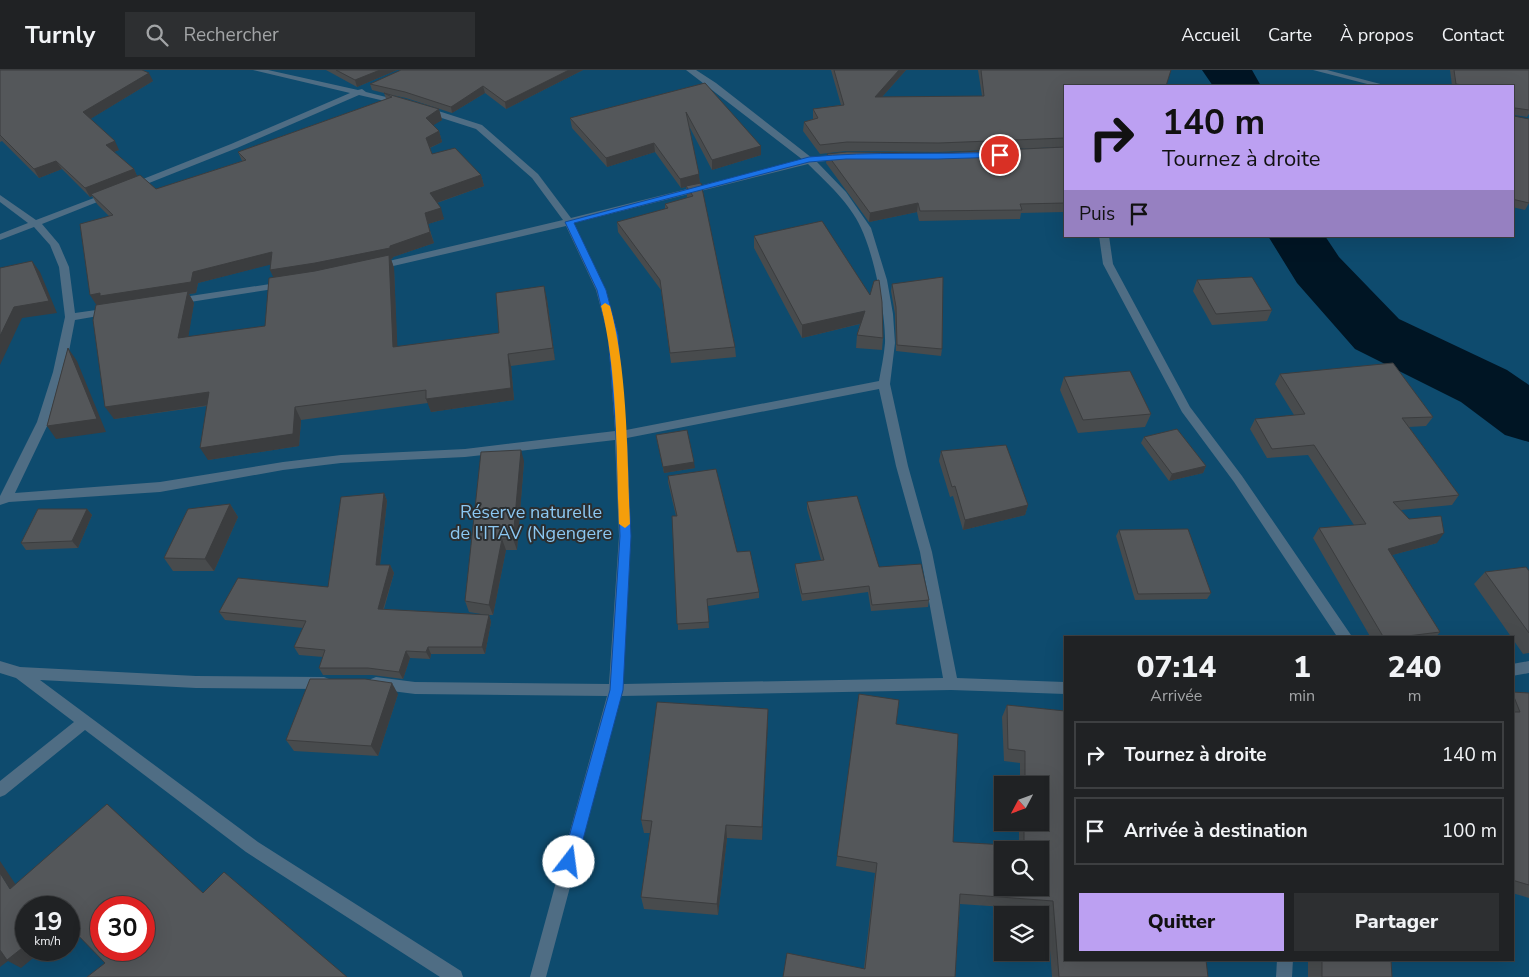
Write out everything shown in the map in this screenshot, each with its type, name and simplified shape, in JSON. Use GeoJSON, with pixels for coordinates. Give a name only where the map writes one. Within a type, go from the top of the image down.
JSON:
{"type":"FeatureCollection","features":[{"type":"Feature","properties":{"kind":"street"},"geometry":{"type":"LineString","coordinates":[[257,70],[403,102],[479,128],[535,176],[569,222],[601,290],[613,335],[621,435],[625,536],[616,690],[538,977]]}},
{"type":"Feature","properties":{"kind":"street"},"geometry":{"type":"LineString","coordinates":[[690,70],[713,85],[809,160],[842,194],[866,228],[882,280],[888,314],[890,343],[884,384],[902,466],[926,552],[951,684]]}},
{"type":"Feature","properties":{"kind":"street"},"geometry":{"type":"LineString","coordinates":[[1322,70],[1380,85]]}},
{"type":"Feature","properties":{"kind":"street"},"geometry":{"type":"LineString","coordinates":[[0,237],[234,146],[376,85]]}},
{"type":"Feature","properties":{"kind":"street"},"geometry":{"type":"LineString","coordinates":[[367,269],[470,247],[809,160],[855,156]]}},
{"type":"Feature","properties":{"kind":"street"},"geometry":{"type":"LineString","coordinates":[[0,198],[36,224],[54,244],[64,267],[70,317],[59,372],[43,422],[3,500]]}},
{"type":"Feature","properties":{"kind":"street"},"geometry":{"type":"LineString","coordinates":[[1104,237],[1108,264],[1186,409],[1238,479],[1345,636]]}},
{"type":"Feature","properties":{"kind":"street"},"geometry":{"type":"LineString","coordinates":[[167,302],[292,283]]}},
{"type":"Feature","properties":{"kind":"street"},"geometry":{"type":"LineString","coordinates":[[70,317],[118,309]]}},
{"type":"Feature","properties":{"kind":"street"},"geometry":{"type":"LineString","coordinates":[[3,500],[160,487],[283,466],[341,459],[465,452],[621,435],[884,384]]}},
{"type":"Feature","properties":{"kind":"street"},"geometry":{"type":"LineString","coordinates":[[0,667],[20,672],[196,682],[333,683]]}},
{"type":"Feature","properties":{"kind":"street"},"geometry":{"type":"LineString","coordinates":[[1514,670],[1529,667]]}},
{"type":"Feature","properties":{"kind":"street"},"geometry":{"type":"LineString","coordinates":[[20,672],[252,847],[452,977]]}},
{"type":"Feature","properties":{"kind":"street"},"geometry":{"type":"LineString","coordinates":[[362,683],[415,688],[616,690],[951,684],[1064,688]]}},
{"type":"Feature","properties":{"kind":"street"},"geometry":{"type":"LineString","coordinates":[[0,790],[84,722]]}},
{"type":"Feature","properties":{"kind":"street"},"geometry":{"type":"LineString","coordinates":[[1284,977],[1285,961]]}},
{"type":"Feature","properties":{"kind":"green space","name":"Réserve naturelle de l'ITAV (Ngengere"},"geometry":{"type":"Polygon","coordinates":[[[0,70],[1529,70],[1529,977],[0,977],[0,70]]]}},
{"type":"Feature","properties":{"kind":"building"},"geometry":{"type":"Polygon","coordinates":[[[0,70],[142,70],[149,73],[83,112],[115,141],[106,145],[134,169],[85,188],[56,161],[34,169],[0,135],[0,70]]]}},
{"type":"Feature","properties":{"kind":"building"},"geometry":{"type":"Polygon","coordinates":[[[336,70],[380,70],[355,80],[336,70]]]}},
{"type":"Feature","properties":{"kind":"building"},"geometry":{"type":"Polygon","coordinates":[[[401,70],[569,70],[505,102],[483,86],[451,107],[405,92],[370,84],[401,70]]]}},
{"type":"Feature","properties":{"kind":"building"},"geometry":{"type":"Polygon","coordinates":[[[834,70],[899,70],[875,97],[984,96],[981,70],[1171,70],[1166,85],[1064,85],[1064,138],[939,143],[847,142],[820,145],[804,122],[818,118],[813,109],[844,105],[834,70]]]}},
{"type":"Feature","properties":{"kind":"building"},"geometry":{"type":"Polygon","coordinates":[[[1454,70],[1529,70],[1529,110],[1515,108],[1514,116],[1514,85],[1456,84],[1454,70]]]}},
{"type":"Feature","properties":{"kind":"building"},"geometry":{"type":"Polygon","coordinates":[[[705,83],[761,146],[712,160],[686,112],[699,174],[680,179],[654,143],[606,158],[570,118],[705,83]]]}},
{"type":"Feature","properties":{"kind":"building"},"geometry":{"type":"Polygon","coordinates":[[[384,93],[439,109],[426,118],[439,131],[426,138],[432,154],[455,148],[481,175],[430,193],[441,208],[425,213],[430,232],[390,246],[390,248],[315,263],[270,270],[272,252],[193,272],[191,282],[100,296],[100,293],[90,295],[80,224],[113,215],[91,194],[140,175],[156,189],[246,160],[238,152],[392,97],[384,93]]]}},
{"type":"Feature","properties":{"kind":"building"},"geometry":{"type":"Polygon","coordinates":[[[1514,116],[1529,119],[1529,203],[1514,199],[1514,116]]]}},
{"type":"Feature","properties":{"kind":"building"},"geometry":{"type":"Polygon","coordinates":[[[1064,147],[1064,203],[1020,204],[1022,210],[920,211],[918,203],[870,213],[827,154],[847,152],[939,153],[1064,147]]]}},
{"type":"Feature","properties":{"kind":"building"},"geometry":{"type":"Polygon","coordinates":[[[701,183],[735,347],[670,353],[660,280],[617,222],[668,208],[665,204],[693,196],[686,186],[701,183]]]}},
{"type":"Feature","properties":{"kind":"building"},"geometry":{"type":"Polygon","coordinates":[[[822,221],[870,295],[874,281],[879,280],[883,338],[857,335],[865,311],[802,325],[754,236],[822,221]]]}},
{"type":"Feature","properties":{"kind":"building"},"geometry":{"type":"Polygon","coordinates":[[[389,255],[393,347],[499,333],[496,293],[544,286],[553,348],[508,354],[511,388],[426,399],[426,390],[295,407],[293,434],[200,448],[209,392],[105,407],[93,320],[96,305],[188,291],[178,338],[265,326],[269,278],[315,271],[389,255]]]}},
{"type":"Feature","properties":{"kind":"building"},"geometry":{"type":"Polygon","coordinates":[[[32,261],[49,301],[14,307],[0,336],[0,268],[32,261]]]}},
{"type":"Feature","properties":{"kind":"building"},"geometry":{"type":"Polygon","coordinates":[[[943,277],[942,349],[897,345],[896,307],[892,284],[943,277]]]}},
{"type":"Feature","properties":{"kind":"building"},"geometry":{"type":"Polygon","coordinates":[[[1252,277],[1272,310],[1216,314],[1197,280],[1252,277]]]}},
{"type":"Feature","properties":{"kind":"building"},"geometry":{"type":"Polygon","coordinates":[[[68,348],[97,419],[47,426],[68,348]]]}},
{"type":"Feature","properties":{"kind":"building"},"geometry":{"type":"Polygon","coordinates":[[[1393,363],[1433,417],[1402,418],[1459,495],[1393,502],[1409,519],[1441,516],[1444,533],[1388,549],[1440,632],[1407,636],[1383,636],[1319,528],[1366,524],[1314,445],[1272,449],[1255,419],[1305,414],[1280,374],[1393,363]]]}},
{"type":"Feature","properties":{"kind":"building"},"geometry":{"type":"Polygon","coordinates":[[[1130,371],[1151,414],[1083,420],[1064,377],[1130,371]]]}},
{"type":"Feature","properties":{"kind":"building"},"geometry":{"type":"Polygon","coordinates":[[[1177,429],[1206,466],[1172,474],[1144,437],[1177,429]]]}},
{"type":"Feature","properties":{"kind":"building"},"geometry":{"type":"Polygon","coordinates":[[[687,430],[694,462],[663,467],[656,435],[687,430]]]}},
{"type":"Feature","properties":{"kind":"building"},"geometry":{"type":"Polygon","coordinates":[[[1006,445],[1028,505],[965,520],[955,486],[952,487],[941,451],[1006,445]]]}},
{"type":"Feature","properties":{"kind":"building"},"geometry":{"type":"Polygon","coordinates":[[[521,450],[513,539],[502,539],[489,605],[465,601],[481,452],[521,450]]]}},
{"type":"Feature","properties":{"kind":"building"},"geometry":{"type":"Polygon","coordinates":[[[716,469],[737,552],[750,551],[759,592],[707,599],[709,622],[677,624],[672,516],[677,516],[668,476],[716,469]]]}},
{"type":"Feature","properties":{"kind":"building"},"geometry":{"type":"Polygon","coordinates":[[[384,493],[376,565],[390,565],[378,609],[489,615],[482,647],[428,647],[426,652],[406,651],[399,672],[368,668],[319,668],[325,650],[294,647],[306,621],[219,612],[238,578],[328,587],[341,497],[384,493]]]}},
{"type":"Feature","properties":{"kind":"building"},"geometry":{"type":"Polygon","coordinates":[[[857,496],[879,567],[921,564],[929,600],[872,605],[869,586],[802,594],[795,564],[824,560],[807,502],[857,496]]]}},
{"type":"Feature","properties":{"kind":"building"},"geometry":{"type":"Polygon","coordinates":[[[230,504],[205,559],[164,558],[188,509],[230,504]]]}},
{"type":"Feature","properties":{"kind":"building"},"geometry":{"type":"Polygon","coordinates":[[[38,509],[87,509],[72,541],[21,543],[38,509]]]}},
{"type":"Feature","properties":{"kind":"building"},"geometry":{"type":"Polygon","coordinates":[[[1188,529],[1211,593],[1138,594],[1119,530],[1188,529]]]}},
{"type":"Feature","properties":{"kind":"building"},"geometry":{"type":"Polygon","coordinates":[[[1526,567],[1529,571],[1529,633],[1485,572],[1526,567]]]}},
{"type":"Feature","properties":{"kind":"building"},"geometry":{"type":"Polygon","coordinates":[[[310,679],[365,679],[392,683],[371,746],[286,740],[310,679]]]}},
{"type":"Feature","properties":{"kind":"building"},"geometry":{"type":"Polygon","coordinates":[[[1514,692],[1529,693],[1529,885],[1514,881],[1514,712],[1520,712],[1514,692]]]}},
{"type":"Feature","properties":{"kind":"building"},"geometry":{"type":"Polygon","coordinates":[[[859,694],[899,700],[896,724],[958,734],[953,842],[994,844],[994,896],[1049,896],[1049,841],[1024,841],[1024,831],[1049,831],[1049,776],[1025,776],[1025,751],[1008,749],[1007,705],[1064,711],[1064,961],[1206,961],[1208,977],[1059,977],[1053,901],[960,894],[955,977],[783,977],[787,953],[865,969],[877,863],[837,856],[859,694]]]}},
{"type":"Feature","properties":{"kind":"building"},"geometry":{"type":"Polygon","coordinates":[[[657,702],[768,709],[762,827],[726,825],[717,904],[641,897],[652,821],[641,820],[657,702]]]}},
{"type":"Feature","properties":{"kind":"building"},"geometry":{"type":"Polygon","coordinates":[[[107,804],[203,893],[224,872],[347,977],[87,977],[105,963],[103,961],[155,961],[155,896],[90,896],[90,948],[80,937],[80,896],[15,896],[15,954],[7,960],[0,950],[0,873],[10,889],[107,804]]]}},
{"type":"Feature","properties":{"kind":"building"},"geometry":{"type":"Polygon","coordinates":[[[1322,961],[1391,961],[1392,977],[1322,977],[1322,961]]]}},
{"type":"Feature","properties":{"kind":"waterway"},"geometry":{"type":"LineString","coordinates":[[1226,70],[1235,80],[1237,85]]}},
{"type":"Feature","properties":{"kind":"waterway"},"geometry":{"type":"LineString","coordinates":[[1297,237],[1318,270],[1377,334],[1484,386],[1529,418]]}},
{"type":"Feature","properties":{"kind":"slow traffic"},"geometry":{"type":"LineString","coordinates":[[605,306],[613,335],[621,435],[625,524]]}},
{"type":"Feature","properties":{"kind":"route"},"geometry":{"type":"LineString","coordinates":[[569,862],[616,690],[625,536],[621,435],[613,335],[601,290],[569,222],[716,185],[787,164],[809,160],[846,156],[938,157],[1000,155]]}}]}
